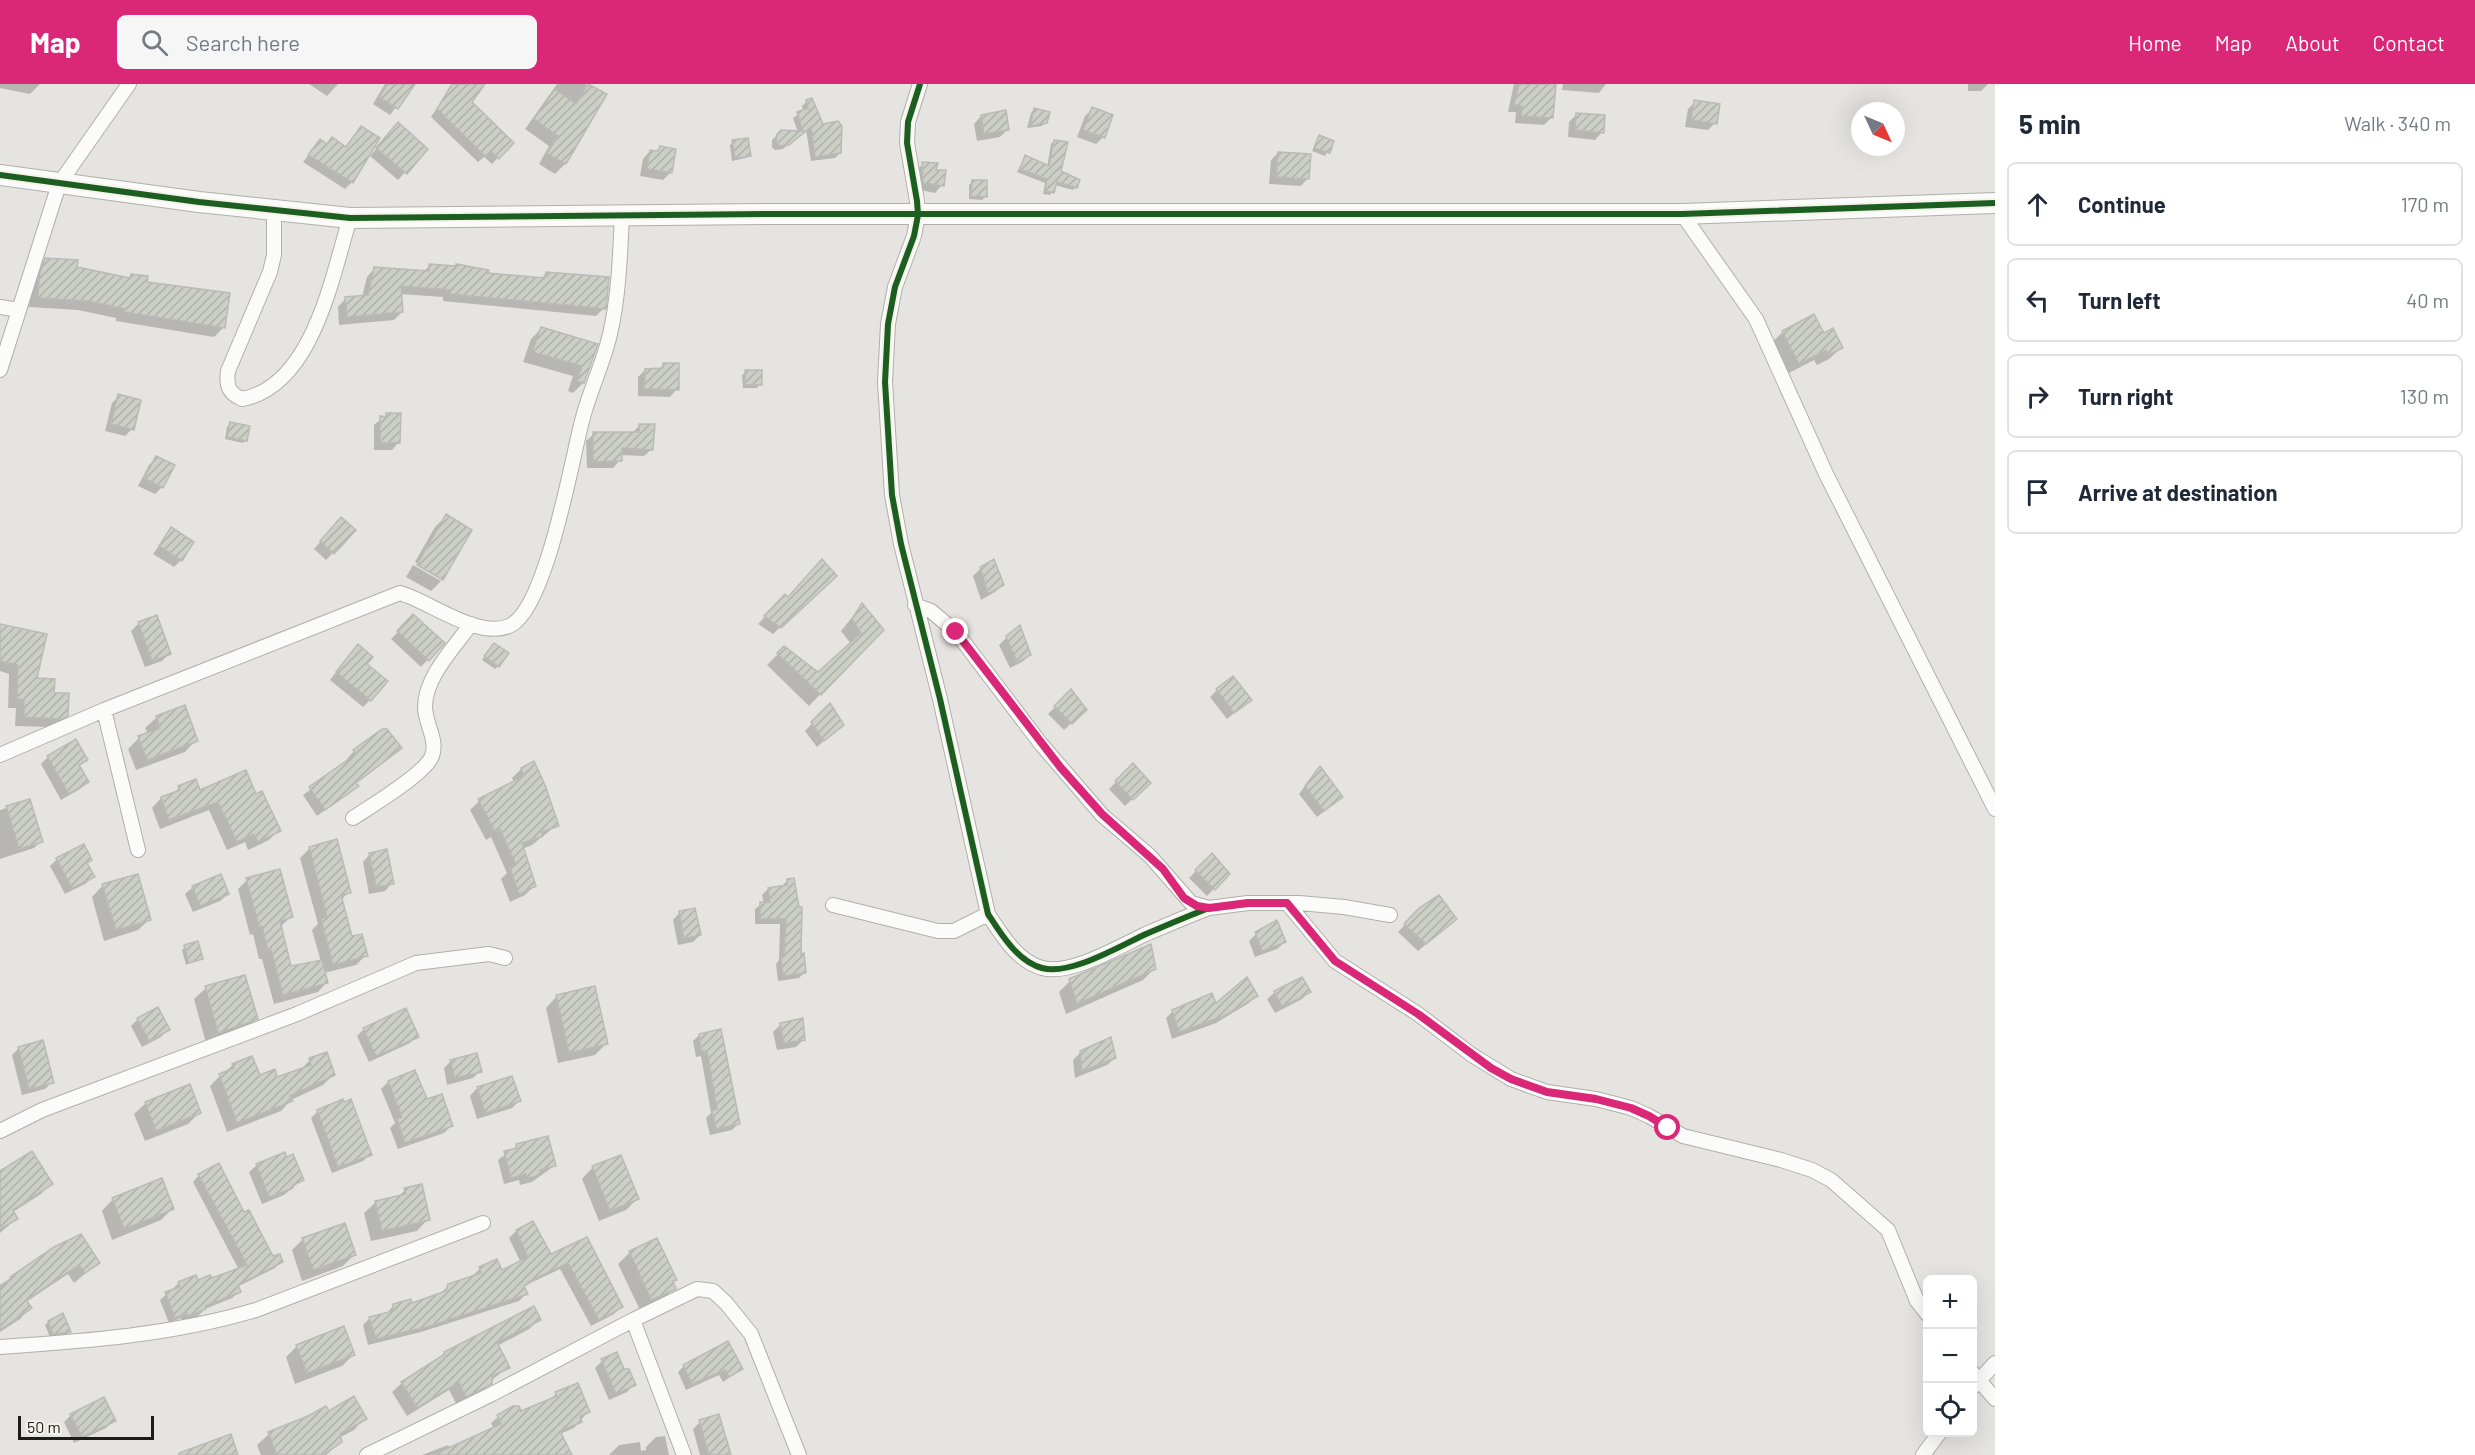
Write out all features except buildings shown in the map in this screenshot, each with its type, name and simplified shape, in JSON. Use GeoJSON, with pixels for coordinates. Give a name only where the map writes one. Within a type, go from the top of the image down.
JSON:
{"type":"FeatureCollection","features":[{"type":"Feature","properties":{"kind":"street"},"geometry":{"type":"LineString","coordinates":[[0,370],[7,354],[59,184],[129,84]]}},
{"type":"Feature","properties":{"kind":"street"},"geometry":{"type":"LineString","coordinates":[[920,84],[908,122],[907,143],[918,215],[914,236],[895,287],[888,324],[885,382],[892,495],[915,605],[940,699],[988,914],[1007,943],[1026,960],[1042,968],[1055,969],[1092,958],[1209,908],[1248,903],[1287,903],[1344,907],[1390,915]]}},
{"type":"Feature","properties":{"kind":"street"},"geometry":{"type":"LineString","coordinates":[[0,175],[274,211],[350,218],[1682,214],[1995,203]]}},
{"type":"Feature","properties":{"kind":"street"},"geometry":{"type":"LineString","coordinates":[[274,211],[274,255],[270,272],[228,371],[226,383],[229,390],[242,399],[252,397],[272,386],[300,358],[318,316],[350,218]]}},
{"type":"Feature","properties":{"kind":"street"},"geometry":{"type":"LineString","coordinates":[[1682,214],[1756,319],[1826,474],[1995,809]]}},
{"type":"Feature","properties":{"kind":"street"},"geometry":{"type":"LineString","coordinates":[[0,755],[104,710],[400,593],[471,624],[497,629],[513,624],[525,612],[543,573],[568,484],[581,423],[610,333],[618,278],[622,216]]}},
{"type":"Feature","properties":{"kind":"street"},"geometry":{"type":"LineString","coordinates":[[0,308],[19,310]]}},
{"type":"Feature","properties":{"kind":"street"},"geometry":{"type":"LineString","coordinates":[[915,605],[931,611],[956,632],[1041,744],[1102,814],[1163,869],[1184,898],[1197,906],[1209,908]]}},
{"type":"Feature","properties":{"kind":"street"},"geometry":{"type":"LineString","coordinates":[[353,818],[423,770],[431,757],[434,746],[425,710],[426,696],[431,681],[471,624]]}},
{"type":"Feature","properties":{"kind":"street"},"geometry":{"type":"LineString","coordinates":[[104,710],[138,850]]}},
{"type":"Feature","properties":{"kind":"street"},"geometry":{"type":"LineString","coordinates":[[1287,903],[1335,961],[1418,1014],[1472,1056],[1511,1079],[1547,1092],[1596,1099],[1631,1108],[1683,1136],[1781,1160],[1812,1170],[1831,1180],[1888,1230],[1917,1301],[1923,1309]]}},
{"type":"Feature","properties":{"kind":"street"},"geometry":{"type":"LineString","coordinates":[[833,905],[938,932],[954,931],[988,914]]}},
{"type":"Feature","properties":{"kind":"street"},"geometry":{"type":"LineString","coordinates":[[0,1131],[42,1110],[297,1014],[417,963],[489,954],[505,958]]}},
{"type":"Feature","properties":{"kind":"street"},"geometry":{"type":"LineString","coordinates":[[0,1347],[112,1340],[225,1319],[256,1310],[483,1223]]}},
{"type":"Feature","properties":{"kind":"street"},"geometry":{"type":"LineString","coordinates":[[367,1455],[697,1289],[713,1292],[726,1303],[751,1334],[799,1455]]}},
{"type":"Feature","properties":{"kind":"street"},"geometry":{"type":"LineString","coordinates":[[633,1320],[684,1455]]}},
{"type":"Feature","properties":{"kind":"street"},"geometry":{"type":"LineString","coordinates":[[1977,1378],[1995,1363]]}},
{"type":"Feature","properties":{"kind":"street"},"geometry":{"type":"LineString","coordinates":[[1977,1383],[1995,1399]]}},
{"type":"Feature","properties":{"kind":"street"},"geometry":{"type":"LineString","coordinates":[[1923,1455],[1936,1437]]}},
{"type":"Feature","properties":{"kind":"cycle path"},"geometry":{"type":"LineString","coordinates":[[920,84],[908,122],[907,143],[918,215],[914,236],[895,287],[888,324],[885,382],[892,495],[901,544],[940,699],[988,914],[1017,953],[1033,964],[1053,969],[1066,968],[1095,959],[1146,934],[1209,908]]}},
{"type":"Feature","properties":{"kind":"cycle path"},"geometry":{"type":"LineString","coordinates":[[0,175],[199,202],[350,218],[773,214],[1682,214],[1995,203]]}},
{"type":"Feature","properties":{"kind":"route"},"geometry":{"type":"LineString","coordinates":[[956,632],[1041,744],[1102,814],[1122,834],[1150,855],[1184,898],[1191,903],[1209,908],[1248,903],[1287,903],[1311,931],[1324,951],[1335,961],[1418,1014],[1450,1040],[1491,1068],[1511,1079],[1547,1092],[1596,1099],[1631,1108],[1668,1128]]}}]}
